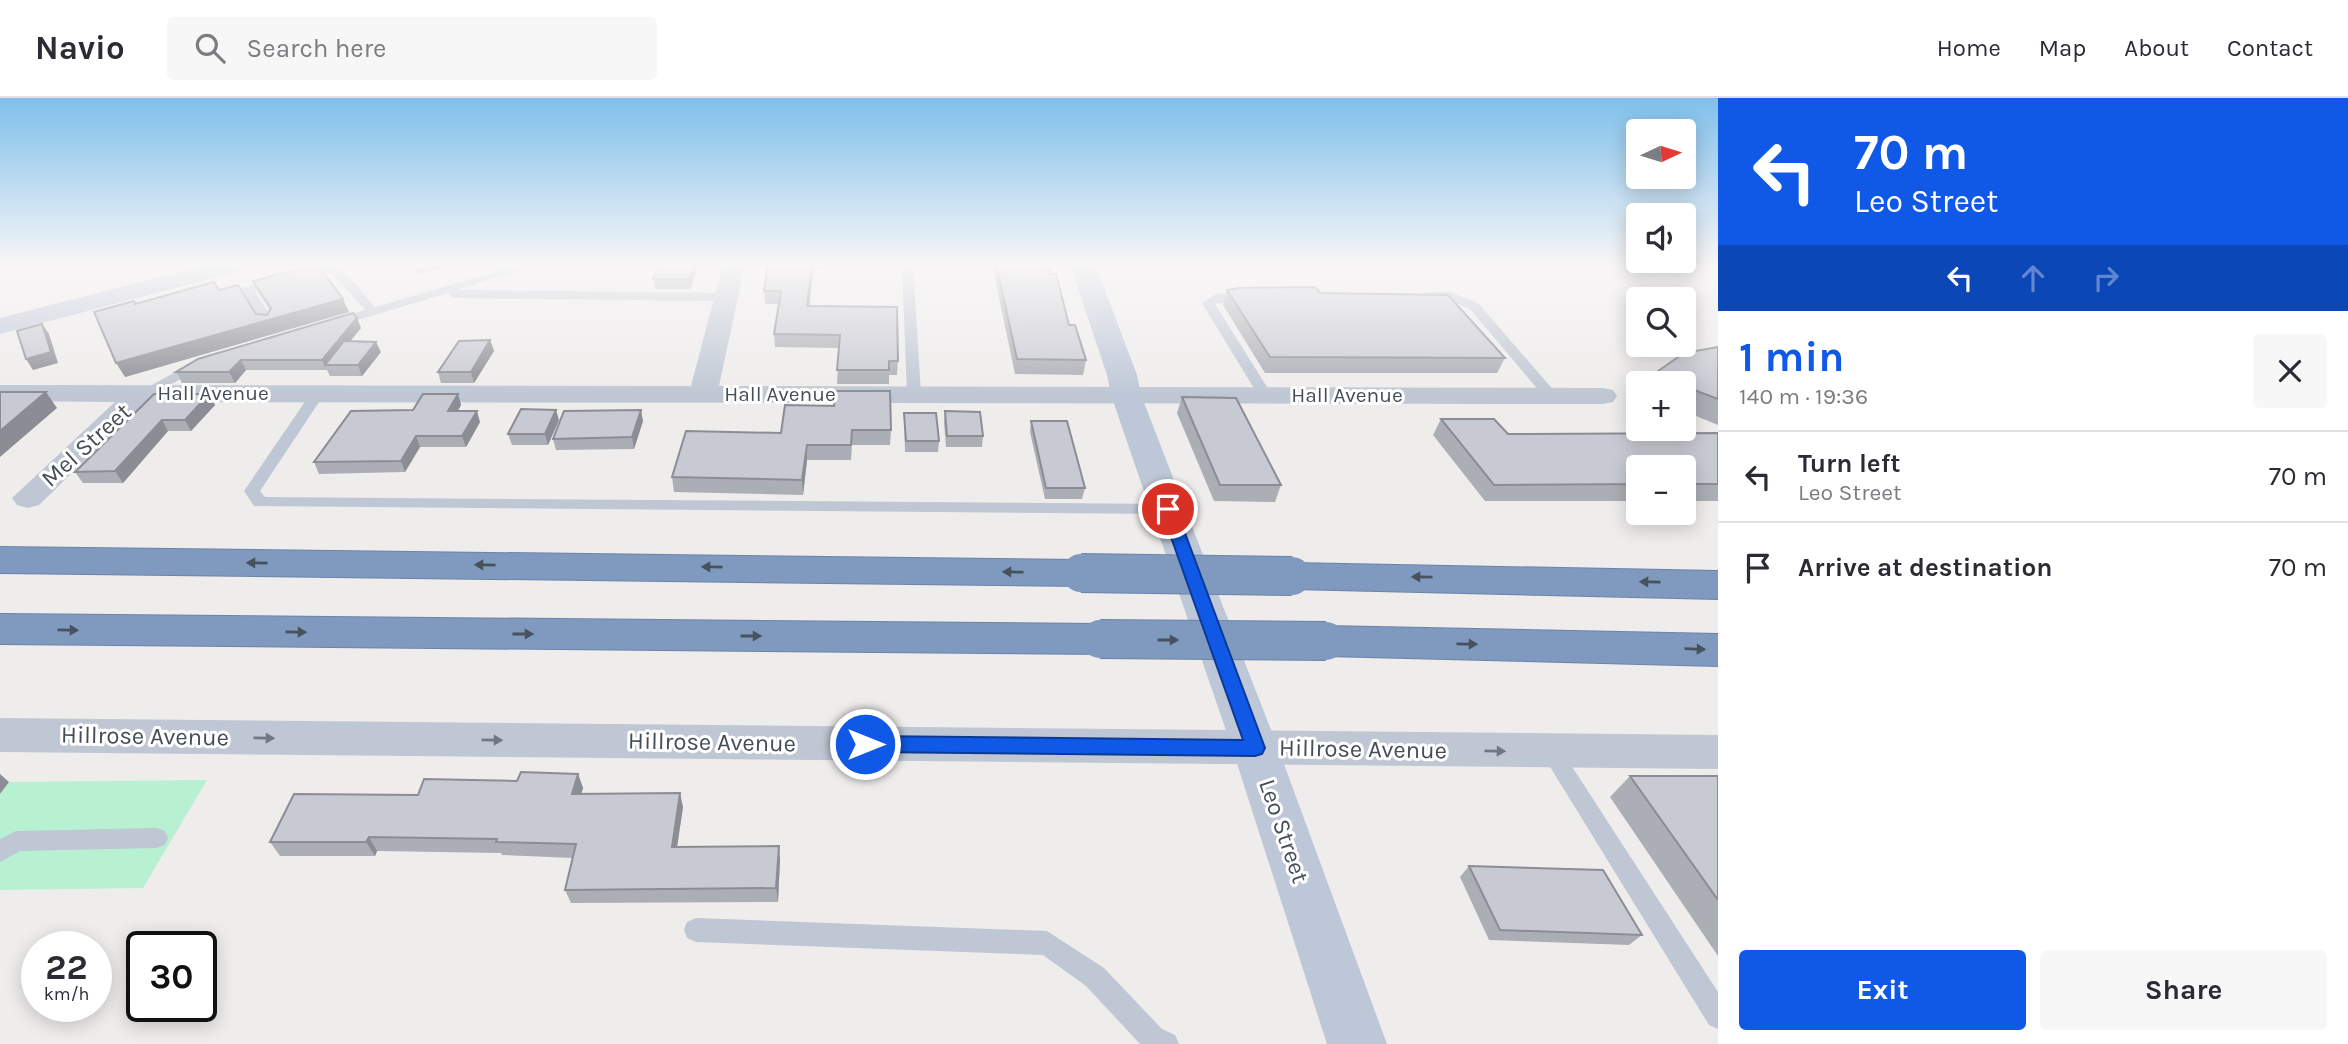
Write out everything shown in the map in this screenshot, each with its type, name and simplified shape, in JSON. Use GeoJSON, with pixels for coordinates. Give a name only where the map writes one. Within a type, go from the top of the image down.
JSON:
{"type":"FeatureCollection","features":[{"type":"Feature","properties":{"kind":"highway"},"geometry":{"type":"LineString","coordinates":[[0,561],[1493,578],[1718,585]]}},
{"type":"Feature","properties":{"kind":"highway"},"geometry":{"type":"LineString","coordinates":[[0,629],[1326,641],[1718,650]]}},
{"type":"Feature","properties":{"kind":"street"},"geometry":{"type":"LineString","coordinates":[[0,326],[69,308]]}},
{"type":"Feature","properties":{"kind":"street"},"geometry":{"type":"LineString","coordinates":[[704,394],[723,308]]}},
{"type":"Feature","properties":{"kind":"street","name":"Leo Street"},"geometry":{"type":"LineString","coordinates":[[1098,308],[1357,1044]]}},
{"type":"Feature","properties":{"kind":"street","name":"Hall Avenue"},"geometry":{"type":"LineString","coordinates":[[0,393],[1603,396]]}},
{"type":"Feature","properties":{"kind":"street","name":"Mel Street"},"geometry":{"type":"LineString","coordinates":[[28,498],[112,418],[144,393]]}},
{"type":"Feature","properties":{"kind":"street","name":"Hillrose Avenue"},"geometry":{"type":"LineString","coordinates":[[0,735],[1718,752]]}},
{"type":"Feature","properties":{"kind":"lane"},"geometry":{"type":"LineString","coordinates":[[260,308],[269,323]]}},
{"type":"Feature","properties":{"kind":"lane"},"geometry":{"type":"LineString","coordinates":[[370,308],[373,312]]}},
{"type":"Feature","properties":{"kind":"lane"},"geometry":{"type":"LineString","coordinates":[[323,327],[385,308]]}},
{"type":"Feature","properties":{"kind":"lane"},"geometry":{"type":"LineString","coordinates":[[909,308],[914,394]]}},
{"type":"Feature","properties":{"kind":"lane"},"geometry":{"type":"LineString","coordinates":[[1211,308],[1265,395]]}},
{"type":"Feature","properties":{"kind":"lane"},"geometry":{"type":"LineString","coordinates":[[1476,308],[1551,396]]}},
{"type":"Feature","properties":{"kind":"lane"},"geometry":{"type":"LineString","coordinates":[[144,393],[198,364],[211,360]]}},
{"type":"Feature","properties":{"kind":"lane"},"geometry":{"type":"LineString","coordinates":[[318,393],[252,491],[261,502],[1168,509]]}},
{"type":"Feature","properties":{"kind":"lane"},"geometry":{"type":"LineString","coordinates":[[1551,751],[1718,1016]]}},
{"type":"Feature","properties":{"kind":"lane"},"geometry":{"type":"LineString","coordinates":[[0,852],[16,841],[157,838]]}},
{"type":"Feature","properties":{"kind":"lane"},"geometry":{"type":"LineString","coordinates":[[696,930],[1047,943],[1096,977],[1153,1038],[1166,1044]]}},
{"type":"Feature","properties":{"kind":"green space"},"geometry":{"type":"Polygon","coordinates":[[[207,780],[143,888],[0,890],[0,794],[9,782],[207,780]]]}},
{"type":"Feature","properties":{"kind":"building"},"geometry":{"type":"Polygon","coordinates":[[[108,308],[252,308],[256,314],[267,315],[271,308],[311,308],[116,363],[94,312],[108,308]]]}},
{"type":"Feature","properties":{"kind":"building"},"geometry":{"type":"Polygon","coordinates":[[[778,308],[897,308],[898,361],[889,361],[889,370],[837,370],[840,335],[774,334],[778,308]]]}},
{"type":"Feature","properties":{"kind":"building"},"geometry":{"type":"Polygon","coordinates":[[[1006,308],[1065,308],[1069,325],[1075,325],[1086,360],[1017,359],[1006,308]]]}},
{"type":"Feature","properties":{"kind":"building"},"geometry":{"type":"Polygon","coordinates":[[[1239,308],[1460,308],[1505,358],[1270,357],[1239,308]]]}},
{"type":"Feature","properties":{"kind":"building"},"geometry":{"type":"Polygon","coordinates":[[[353,313],[357,318],[322,360],[241,360],[229,372],[176,372],[198,359],[353,313]]]}},
{"type":"Feature","properties":{"kind":"building"},"geometry":{"type":"Polygon","coordinates":[[[42,324],[51,352],[26,359],[17,331],[42,324]]]}},
{"type":"Feature","properties":{"kind":"building"},"geometry":{"type":"Polygon","coordinates":[[[490,340],[471,372],[438,372],[459,341],[490,340]]]}},
{"type":"Feature","properties":{"kind":"building"},"geometry":{"type":"Polygon","coordinates":[[[344,341],[376,342],[358,365],[325,365],[344,341]]]}},
{"type":"Feature","properties":{"kind":"building"},"geometry":{"type":"Polygon","coordinates":[[[1718,347],[1718,399],[1696,391],[1696,371],[1658,371],[1678,357],[1696,357],[1696,351],[1718,347]]]}},
{"type":"Feature","properties":{"kind":"building"},"geometry":{"type":"Polygon","coordinates":[[[835,391],[890,391],[891,430],[852,430],[851,445],[807,445],[802,480],[672,477],[686,431],[781,433],[785,405],[834,406],[835,391]]]}},
{"type":"Feature","properties":{"kind":"building"},"geometry":{"type":"Polygon","coordinates":[[[0,392],[46,392],[0,431],[0,392]]]}},
{"type":"Feature","properties":{"kind":"building"},"geometry":{"type":"Polygon","coordinates":[[[154,394],[209,394],[185,420],[162,420],[115,471],[75,472],[154,394]]]}},
{"type":"Feature","properties":{"kind":"building"},"geometry":{"type":"Polygon","coordinates":[[[423,394],[458,394],[448,411],[477,411],[462,436],[416,436],[401,461],[314,462],[351,411],[413,410],[423,394]]]}},
{"type":"Feature","properties":{"kind":"building"},"geometry":{"type":"Polygon","coordinates":[[[1182,397],[1236,398],[1281,485],[1220,485],[1182,397]]]}},
{"type":"Feature","properties":{"kind":"building"},"geometry":{"type":"Polygon","coordinates":[[[521,409],[556,410],[545,434],[508,434],[521,409]]]}},
{"type":"Feature","properties":{"kind":"building"},"geometry":{"type":"Polygon","coordinates":[[[641,410],[632,437],[553,439],[564,411],[641,410]]]}},
{"type":"Feature","properties":{"kind":"building"},"geometry":{"type":"Polygon","coordinates":[[[945,411],[980,412],[983,436],[947,436],[945,411]]]}},
{"type":"Feature","properties":{"kind":"building"},"geometry":{"type":"Polygon","coordinates":[[[904,413],[936,413],[939,441],[906,441],[904,413]]]}},
{"type":"Feature","properties":{"kind":"building"},"geometry":{"type":"Polygon","coordinates":[[[1441,419],[1494,419],[1508,434],[1626,433],[1626,441],[1696,441],[1696,433],[1718,433],[1718,484],[1696,484],[1696,455],[1626,455],[1626,484],[1494,485],[1441,419]]]}},
{"type":"Feature","properties":{"kind":"building"},"geometry":{"type":"Polygon","coordinates":[[[1031,421],[1067,421],[1085,488],[1046,488],[1031,421]]]}},
{"type":"Feature","properties":{"kind":"building"},"geometry":{"type":"Polygon","coordinates":[[[521,772],[578,774],[572,794],[680,793],[672,847],[779,846],[776,888],[565,890],[576,844],[496,842],[497,839],[369,837],[366,842],[270,842],[294,794],[418,795],[424,779],[517,781],[521,772]]]}},
{"type":"Feature","properties":{"kind":"building"},"geometry":{"type":"Polygon","coordinates":[[[1630,776],[1718,776],[1718,900],[1630,776]]]}},
{"type":"Feature","properties":{"kind":"building"},"geometry":{"type":"Polygon","coordinates":[[[1469,866],[1603,870],[1642,935],[1500,930],[1469,866]]]}},
{"type":"Feature","properties":{"kind":"route"},"geometry":{"type":"LineString","coordinates":[[865,744],[1255,748],[1168,509]]}}]}
